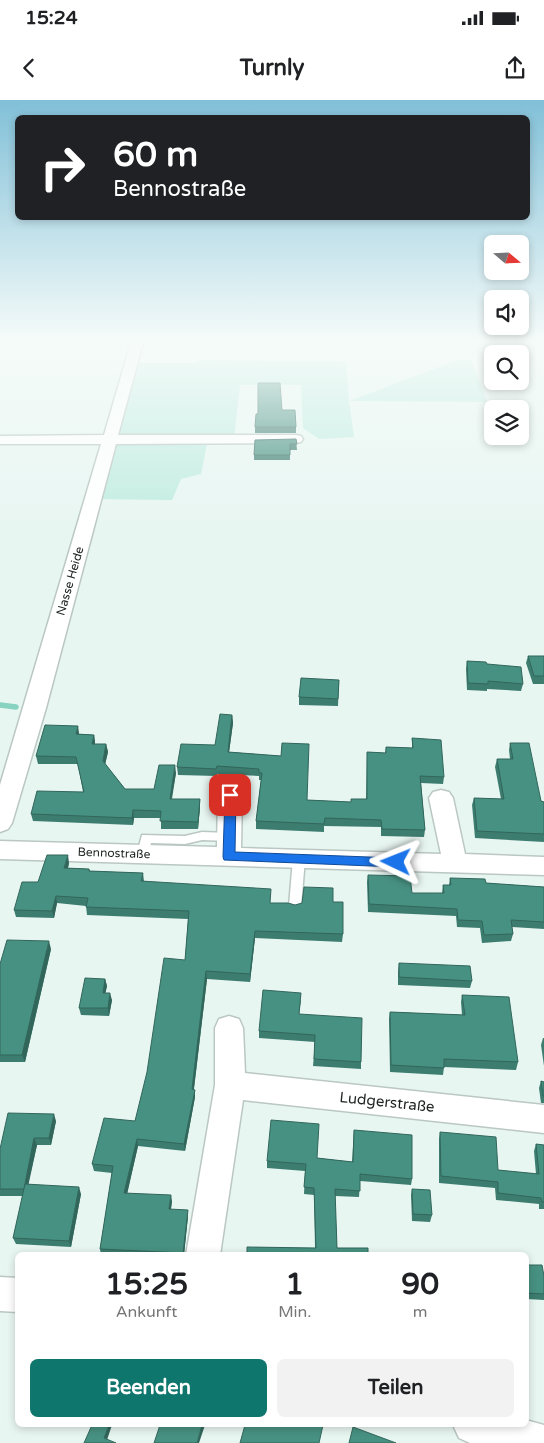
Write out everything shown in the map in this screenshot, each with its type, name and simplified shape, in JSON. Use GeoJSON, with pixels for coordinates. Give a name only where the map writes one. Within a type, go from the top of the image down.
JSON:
{"type":"FeatureCollection","features":[{"type":"Feature","properties":{"kind":"street","name":"Nasse Heide"},"geometry":{"type":"LineString","coordinates":[[0,823],[120,402]]}},
{"type":"Feature","properties":{"kind":"street"},"geometry":{"type":"LineString","coordinates":[[0,440],[296,439]]}},
{"type":"Feature","properties":{"kind":"street"},"geometry":{"type":"LineString","coordinates":[[229,847],[230,795]]}},
{"type":"Feature","properties":{"kind":"street"},"geometry":{"type":"LineString","coordinates":[[441,798],[455,864]]}},
{"type":"Feature","properties":{"kind":"street","name":"Bennostraße"},"geometry":{"type":"LineString","coordinates":[[0,850],[143,854],[229,847],[299,859],[544,866]]}},
{"type":"Feature","properties":{"kind":"street"},"geometry":{"type":"LineString","coordinates":[[203,1252],[230,1086],[229,1028]]}},
{"type":"Feature","properties":{"kind":"street","name":"Ludgerstraße"},"geometry":{"type":"LineString","coordinates":[[230,1086],[544,1119]]}},
{"type":"Feature","properties":{"kind":"street"},"geometry":{"type":"LineString","coordinates":[[0,1294],[15,1295]]}},
{"type":"Feature","properties":{"kind":"street"},"geometry":{"type":"LineString","coordinates":[[480,1427],[542,1443]]}},
{"type":"Feature","properties":{"kind":"lane"},"geometry":{"type":"LineString","coordinates":[[295,906],[299,859]]}},
{"type":"Feature","properties":{"kind":"green space"},"geometry":{"type":"Polygon","coordinates":[[[120,402],[238,402],[234,439],[208,439],[201,474],[181,479],[172,500],[93,499],[120,402]]]}},
{"type":"Feature","properties":{"kind":"green space"},"geometry":{"type":"Polygon","coordinates":[[[302,402],[349,402],[354,437],[319,439],[303,428],[302,402]]]}},
{"type":"Feature","properties":{"kind":"building"},"geometry":{"type":"Polygon","coordinates":[[[258,402],[281,402],[282,410],[295,410],[296,427],[255,427],[256,414],[258,414],[258,402]]]}},
{"type":"Feature","properties":{"kind":"building"},"geometry":{"type":"Polygon","coordinates":[[[296,439],[297,444],[290,444],[290,455],[254,455],[255,440],[296,439]]]}},
{"type":"Feature","properties":{"kind":"building"},"geometry":{"type":"Polygon","coordinates":[[[528,656],[544,656],[544,676],[534,676],[528,656]]]}},
{"type":"Feature","properties":{"kind":"building"},"geometry":{"type":"Polygon","coordinates":[[[467,661],[521,667],[523,684],[488,681],[488,684],[468,683],[467,661]]]}},
{"type":"Feature","properties":{"kind":"building"},"geometry":{"type":"Polygon","coordinates":[[[301,678],[339,680],[338,699],[299,697],[301,678]]]}},
{"type":"Feature","properties":{"kind":"building"},"geometry":{"type":"Polygon","coordinates":[[[220,714],[232,715],[228,752],[281,756],[282,743],[309,744],[307,800],[351,802],[351,799],[367,799],[367,752],[386,753],[386,747],[413,748],[412,738],[441,740],[444,777],[420,776],[425,830],[382,829],[381,820],[325,818],[324,824],[256,821],[262,773],[259,773],[259,769],[217,766],[216,769],[177,767],[181,744],[215,745],[220,714]]]}},
{"type":"Feature","properties":{"kind":"building"},"geometry":{"type":"Polygon","coordinates":[[[45,725],[78,726],[76,734],[94,735],[92,744],[106,744],[103,761],[125,789],[154,789],[159,765],[175,765],[170,799],[200,799],[198,822],[160,821],[161,811],[133,810],[132,818],[31,814],[37,791],[84,792],[76,757],[36,756],[45,725]]]}},
{"type":"Feature","properties":{"kind":"building"},"geometry":{"type":"Polygon","coordinates":[[[510,743],[529,743],[541,801],[544,802],[544,834],[477,831],[474,798],[504,799],[497,759],[513,759],[510,743]]]}},
{"type":"Feature","properties":{"kind":"building"},"geometry":{"type":"Polygon","coordinates":[[[47,855],[68,855],[64,868],[143,873],[141,881],[271,889],[270,903],[295,905],[302,903],[304,887],[333,888],[333,902],[343,902],[343,934],[255,931],[250,974],[206,971],[192,1089],[195,1090],[184,1144],[137,1139],[124,1193],[171,1195],[169,1209],[188,1210],[183,1252],[100,1249],[113,1166],[92,1164],[104,1118],[135,1121],[147,1072],[164,958],[185,960],[189,911],[86,907],[88,898],[56,896],[52,911],[14,910],[22,882],[38,882],[47,855]]]}},
{"type":"Feature","properties":{"kind":"building"},"geometry":{"type":"Polygon","coordinates":[[[368,875],[410,876],[412,893],[444,893],[443,885],[451,885],[450,878],[485,879],[486,883],[544,887],[544,922],[511,920],[513,934],[484,935],[482,921],[458,920],[457,909],[369,904],[368,875]]]}},
{"type":"Feature","properties":{"kind":"building"},"geometry":{"type":"Polygon","coordinates":[[[7,940],[49,941],[22,1055],[0,1055],[0,964],[7,940]]]}},
{"type":"Feature","properties":{"kind":"building"},"geometry":{"type":"Polygon","coordinates":[[[399,963],[470,966],[472,981],[399,977],[399,963]]]}},
{"type":"Feature","properties":{"kind":"building"},"geometry":{"type":"Polygon","coordinates":[[[85,978],[105,979],[103,993],[110,993],[108,1008],[79,1008],[85,978]]]}},
{"type":"Feature","properties":{"kind":"building"},"geometry":{"type":"Polygon","coordinates":[[[263,990],[301,993],[299,1014],[362,1018],[361,1062],[314,1059],[315,1035],[259,1031],[263,990]]]}},
{"type":"Feature","properties":{"kind":"building"},"geometry":{"type":"Polygon","coordinates":[[[462,995],[509,997],[518,1062],[444,1059],[444,1068],[391,1065],[390,1012],[465,1015],[462,995]]]}},
{"type":"Feature","properties":{"kind":"building"},"geometry":{"type":"Polygon","coordinates":[[[541,1081],[544,1082],[544,1096],[543,1096],[541,1081]]]}},
{"type":"Feature","properties":{"kind":"building"},"geometry":{"type":"Polygon","coordinates":[[[8,1113],[54,1114],[49,1138],[34,1138],[24,1189],[0,1189],[0,1149],[8,1113]]]}},
{"type":"Feature","properties":{"kind":"building"},"geometry":{"type":"Polygon","coordinates":[[[271,1120],[319,1124],[317,1158],[353,1162],[354,1130],[412,1135],[412,1179],[360,1174],[360,1191],[335,1189],[337,1248],[368,1248],[368,1252],[247,1252],[247,1247],[316,1248],[314,1188],[304,1187],[306,1164],[267,1161],[271,1120]]]}},
{"type":"Feature","properties":{"kind":"building"},"geometry":{"type":"Polygon","coordinates":[[[440,1132],[496,1137],[498,1170],[539,1174],[536,1144],[544,1145],[544,1202],[542,1202],[541,1198],[498,1193],[498,1182],[441,1176],[440,1132]]]}},
{"type":"Feature","properties":{"kind":"building"},"geometry":{"type":"Polygon","coordinates":[[[25,1184],[79,1187],[69,1241],[13,1238],[25,1184]]]}},
{"type":"Feature","properties":{"kind":"building"},"geometry":{"type":"Polygon","coordinates":[[[412,1189],[430,1190],[432,1215],[413,1214],[412,1189]]]}},
{"type":"Feature","properties":{"kind":"building"},"geometry":{"type":"Polygon","coordinates":[[[529,1265],[542,1265],[544,1294],[529,1293],[529,1265]]]}},
{"type":"Feature","properties":{"kind":"building"},"geometry":{"type":"Polygon","coordinates":[[[91,1427],[108,1427],[104,1438],[116,1443],[84,1443],[91,1427]]]}},
{"type":"Feature","properties":{"kind":"building"},"geometry":{"type":"Polygon","coordinates":[[[159,1427],[201,1427],[197,1443],[154,1443],[159,1427]]]}},
{"type":"Feature","properties":{"kind":"building"},"geometry":{"type":"Polygon","coordinates":[[[244,1427],[323,1427],[319,1443],[240,1443],[244,1427]]]}},
{"type":"Feature","properties":{"kind":"building"},"geometry":{"type":"Polygon","coordinates":[[[353,1427],[396,1443],[349,1443],[353,1427]]]}},
{"type":"Feature","properties":{"kind":"waterway"},"geometry":{"type":"LineString","coordinates":[[0,705],[16,707]]}},
{"type":"Feature","properties":{"kind":"route"},"geometry":{"type":"LineString","coordinates":[[230,795],[229,857],[396,862]]}}]}
